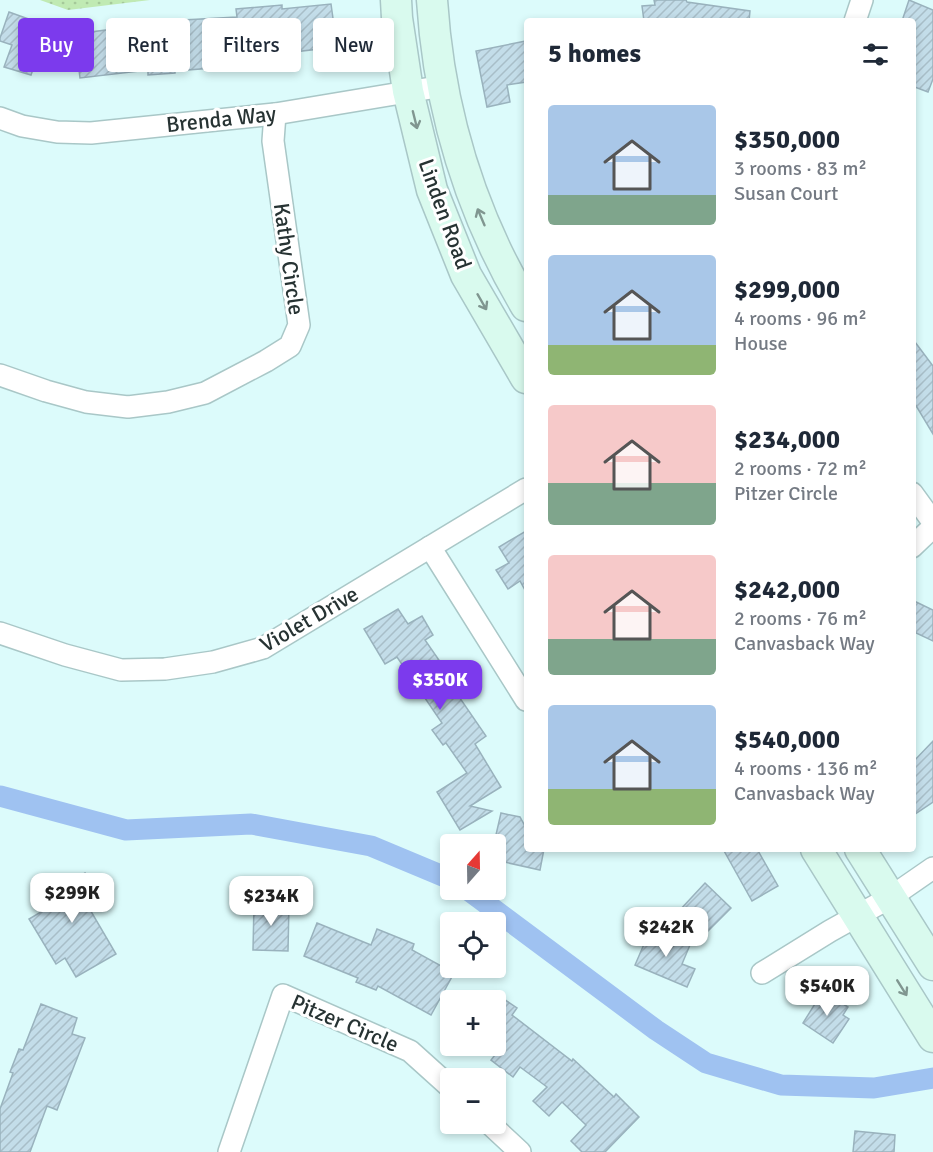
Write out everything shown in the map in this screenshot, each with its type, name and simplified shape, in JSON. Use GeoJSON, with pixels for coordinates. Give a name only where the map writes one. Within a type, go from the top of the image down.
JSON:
{"type":"FeatureCollection","features":[{"type":"Feature","properties":{"kind":"street","name":"Linden Road"},"geometry":{"type":"LineString","coordinates":[[396,0],[408,91],[432,190],[466,275],[524,375]]}},
{"type":"Feature","properties":{"kind":"street","name":"Linden Road"},"geometry":{"type":"LineString","coordinates":[[432,0],[435,46],[450,122],[469,189],[509,278],[524,303]]}},
{"type":"Feature","properties":{"kind":"street"},"geometry":{"type":"LineString","coordinates":[[856,18],[862,0]]}},
{"type":"Feature","properties":{"kind":"street","name":"Brenda Way"},"geometry":{"type":"LineString","coordinates":[[0,118],[22,126],[57,132],[91,134],[275,114],[443,86]]}},
{"type":"Feature","properties":{"kind":"street","name":"Kathy Circle"},"geometry":{"type":"LineString","coordinates":[[0,375],[76,399],[128,407],[168,402],[205,393],[290,346],[299,325],[273,141],[275,114]]}},
{"type":"Feature","properties":{"kind":"street","name":"Violet Drive"},"geometry":{"type":"LineString","coordinates":[[0,633],[65,655],[121,670],[165,669],[213,662],[263,648],[524,490]]}},
{"type":"Feature","properties":{"kind":"street"},"geometry":{"type":"LineString","coordinates":[[916,499],[933,522]]}},
{"type":"Feature","properties":{"kind":"street"},"geometry":{"type":"LineString","coordinates":[[916,543],[933,527]]}},
{"type":"Feature","properties":{"kind":"street"},"geometry":{"type":"LineString","coordinates":[[430,547],[524,697]]}},
{"type":"Feature","properties":{"kind":"street"},"geometry":{"type":"LineString","coordinates":[[818,852],[933,1037]]}},
{"type":"Feature","properties":{"kind":"street"},"geometry":{"type":"LineString","coordinates":[[862,852],[933,965]]}},
{"type":"Feature","properties":{"kind":"street"},"geometry":{"type":"LineString","coordinates":[[762,973],[891,897],[933,868]]}},
{"type":"Feature","properties":{"kind":"street","name":"Pitzer Circle"},"geometry":{"type":"LineString","coordinates":[[229,1152],[283,995],[410,1051],[440,1079]]}},
{"type":"Feature","properties":{"kind":"street"},"geometry":{"type":"LineString","coordinates":[[501,1134],[520,1152]]}},
{"type":"Feature","properties":{"kind":"green space"},"geometry":{"type":"Polygon","coordinates":[[[40,0],[150,0],[68,10],[40,0]]]}},
{"type":"Feature","properties":{"kind":"building"},"geometry":{"type":"Polygon","coordinates":[[[654,0],[686,0],[687,2],[750,11],[749,18],[644,18],[642,6],[655,5],[654,0]]]}},
{"type":"Feature","properties":{"kind":"building"},"geometry":{"type":"Polygon","coordinates":[[[909,0],[933,10],[933,79],[928,92],[916,88],[916,18],[903,18],[909,0]]]}},
{"type":"Feature","properties":{"kind":"building"},"geometry":{"type":"Polygon","coordinates":[[[331,4],[333,18],[313,18],[313,50],[301,51],[301,18],[219,18],[237,17],[236,9],[282,5],[282,9],[331,4]]]}},
{"type":"Feature","properties":{"kind":"building"},"geometry":{"type":"Polygon","coordinates":[[[9,12],[26,18],[18,18],[18,71],[4,67],[12,45],[0,41],[9,12]]]}},
{"type":"Feature","properties":{"kind":"building"},"geometry":{"type":"Polygon","coordinates":[[[202,19],[202,69],[190,70],[190,20],[202,19]]]}},
{"type":"Feature","properties":{"kind":"building"},"geometry":{"type":"Polygon","coordinates":[[[106,30],[106,72],[131,72],[80,78],[79,72],[94,72],[94,32],[106,30]]]}},
{"type":"Feature","properties":{"kind":"building"},"geometry":{"type":"Polygon","coordinates":[[[524,41],[524,82],[507,85],[510,102],[487,107],[476,51],[524,41]]]}},
{"type":"Feature","properties":{"kind":"building"},"geometry":{"type":"Polygon","coordinates":[[[148,72],[175,72],[175,73],[148,75],[148,72]]]}},
{"type":"Feature","properties":{"kind":"building"},"geometry":{"type":"Polygon","coordinates":[[[916,343],[933,366],[933,434],[916,406],[916,343]]]}},
{"type":"Feature","properties":{"kind":"building"},"geometry":{"type":"Polygon","coordinates":[[[524,532],[524,588],[520,581],[508,589],[496,570],[509,563],[499,547],[524,532]]]}},
{"type":"Feature","properties":{"kind":"building"},"geometry":{"type":"Polygon","coordinates":[[[916,602],[933,610],[933,641],[916,633],[916,602]]]}},
{"type":"Feature","properties":{"kind":"building"},"geometry":{"type":"Polygon","coordinates":[[[398,609],[408,624],[422,616],[433,635],[425,640],[443,666],[448,663],[464,685],[455,691],[486,736],[475,744],[501,787],[470,806],[492,811],[460,830],[437,792],[467,773],[446,743],[443,745],[432,730],[442,723],[397,657],[385,664],[364,629],[398,609]]]}},
{"type":"Feature","properties":{"kind":"building"},"geometry":{"type":"Polygon","coordinates":[[[933,741],[933,802],[916,813],[916,759],[933,741]]]}},
{"type":"Feature","properties":{"kind":"building"},"geometry":{"type":"Polygon","coordinates":[[[501,813],[520,817],[524,824],[524,852],[543,852],[540,870],[506,862],[506,834],[496,834],[501,813]]]}},
{"type":"Feature","properties":{"kind":"building"},"geometry":{"type":"Polygon","coordinates":[[[725,852],[759,852],[778,886],[752,901],[725,852]]]}},
{"type":"Feature","properties":{"kind":"building"},"geometry":{"type":"Polygon","coordinates":[[[85,873],[103,899],[89,908],[116,954],[76,977],[65,958],[56,964],[29,919],[46,909],[35,892],[60,876],[66,885],[85,873]]]}},
{"type":"Feature","properties":{"kind":"building"},"geometry":{"type":"Polygon","coordinates":[[[705,883],[731,908],[704,935],[679,911],[705,883]]]}},
{"type":"Feature","properties":{"kind":"building"},"geometry":{"type":"Polygon","coordinates":[[[254,904],[289,905],[288,951],[253,950],[254,904]]]}},
{"type":"Feature","properties":{"kind":"building"},"geometry":{"type":"Polygon","coordinates":[[[317,923],[371,945],[377,929],[414,944],[412,950],[440,965],[440,978],[451,978],[445,990],[440,990],[440,999],[431,1015],[378,986],[376,990],[356,982],[358,978],[304,956],[317,923]]]}},
{"type":"Feature","properties":{"kind":"building"},"geometry":{"type":"Polygon","coordinates":[[[651,928],[690,945],[682,964],[695,969],[687,987],[635,965],[651,928]]]}},
{"type":"Feature","properties":{"kind":"building"},"geometry":{"type":"Polygon","coordinates":[[[823,991],[848,1007],[843,1015],[849,1019],[833,1043],[803,1023],[823,991]]]}},
{"type":"Feature","properties":{"kind":"building"},"geometry":{"type":"Polygon","coordinates":[[[506,1000],[517,1008],[512,1015],[572,1061],[573,1059],[614,1097],[616,1094],[639,1117],[605,1152],[582,1152],[571,1141],[586,1125],[562,1102],[549,1116],[533,1101],[547,1087],[520,1067],[513,1077],[506,1072],[506,1068],[501,1068],[491,1060],[494,1056],[506,1056],[506,1000]]]}},
{"type":"Feature","properties":{"kind":"building"},"geometry":{"type":"Polygon","coordinates":[[[41,1004],[77,1018],[72,1034],[85,1038],[57,1110],[47,1106],[30,1152],[0,1152],[0,1109],[13,1073],[10,1072],[19,1049],[23,1050],[41,1004]]]}},
{"type":"Feature","properties":{"kind":"building"},"geometry":{"type":"Polygon","coordinates":[[[855,1131],[895,1135],[894,1152],[853,1152],[855,1131]]]}},
{"type":"Feature","properties":{"kind":"waterway"},"geometry":{"type":"LineString","coordinates":[[0,796],[126,830],[251,824],[371,846],[440,875]]}},
{"type":"Feature","properties":{"kind":"waterway"},"geometry":{"type":"LineString","coordinates":[[481,900],[656,1030],[706,1063],[781,1085],[874,1088],[933,1078]]}}]}
